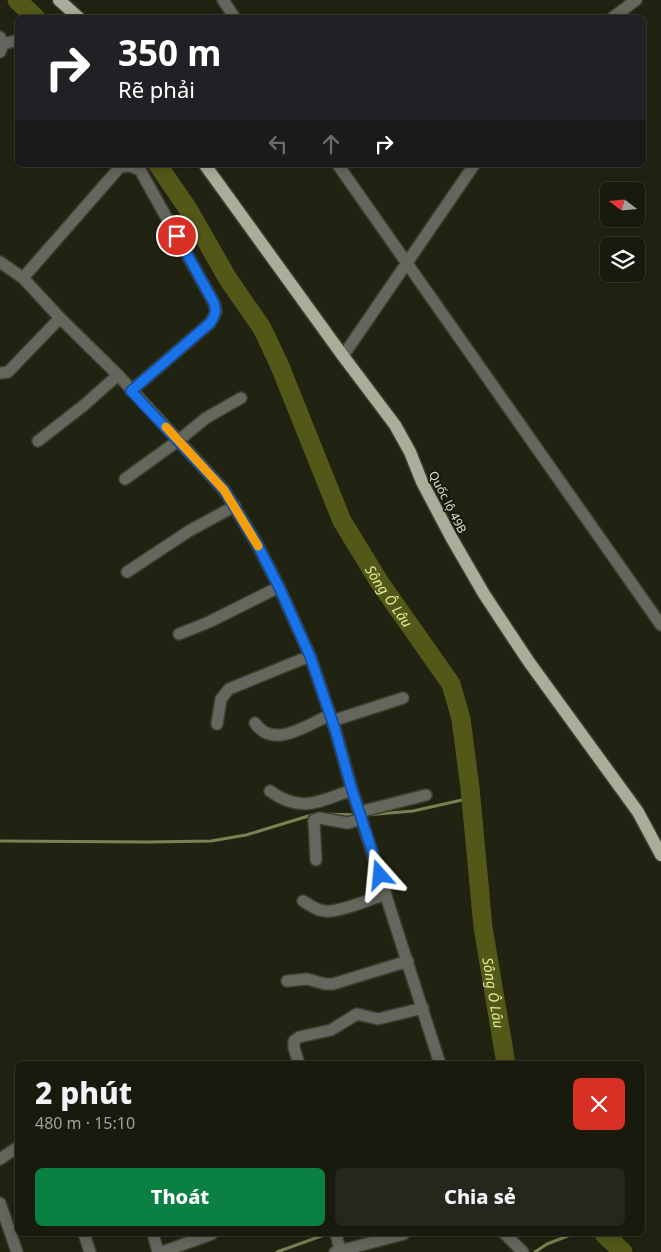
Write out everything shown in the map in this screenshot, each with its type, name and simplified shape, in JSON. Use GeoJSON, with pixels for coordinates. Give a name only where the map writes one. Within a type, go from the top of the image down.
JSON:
{"type":"FeatureCollection","features":[{"type":"Feature","properties":{"kind":"main road"},"geometry":{"type":"LineString","coordinates":[[59,0],[76,15]]}},
{"type":"Feature","properties":{"kind":"main road","name":"Quốc lộ 49B"},"geometry":{"type":"LineString","coordinates":[[206,167],[343,356],[395,424],[446,529],[484,594],[534,670],[638,812],[661,855]]}},
{"type":"Feature","properties":{"kind":"street"},"geometry":{"type":"LineString","coordinates":[[223,0],[234,15]]}},
{"type":"Feature","properties":{"kind":"street"},"geometry":{"type":"LineString","coordinates":[[616,15],[636,0]]}},
{"type":"Feature","properties":{"kind":"street"},"geometry":{"type":"LineString","coordinates":[[1,44],[15,41]]}},
{"type":"Feature","properties":{"kind":"street"},"geometry":{"type":"LineString","coordinates":[[131,391],[210,323],[214,318],[216,307],[140,170],[136,167]]}},
{"type":"Feature","properties":{"kind":"street"},"geometry":{"type":"LineString","coordinates":[[339,167],[661,626]]}},
{"type":"Feature","properties":{"kind":"street"},"geometry":{"type":"LineString","coordinates":[[343,356],[473,167]]}},
{"type":"Feature","properties":{"kind":"street"},"geometry":{"type":"LineString","coordinates":[[23,278],[113,169]]}},
{"type":"Feature","properties":{"kind":"street"},"geometry":{"type":"LineString","coordinates":[[0,262],[23,278],[179,440],[224,490],[257,544],[310,656],[439,1061]]}},
{"type":"Feature","properties":{"kind":"street"},"geometry":{"type":"LineString","coordinates":[[0,373],[8,372],[60,318]]}},
{"type":"Feature","properties":{"kind":"street"},"geometry":{"type":"LineString","coordinates":[[38,441],[118,376]]}},
{"type":"Feature","properties":{"kind":"street"},"geometry":{"type":"LineString","coordinates":[[125,479],[206,418],[241,398]]}},
{"type":"Feature","properties":{"kind":"street"},"geometry":{"type":"LineString","coordinates":[[126,572],[189,531],[235,506]]}},
{"type":"Feature","properties":{"kind":"street"},"geometry":{"type":"LineString","coordinates":[[179,634],[209,622],[279,587]]}},
{"type":"Feature","properties":{"kind":"street"},"geometry":{"type":"LineString","coordinates":[[217,724],[220,699],[229,689],[310,656]]}},
{"type":"Feature","properties":{"kind":"street"},"geometry":{"type":"LineString","coordinates":[[255,723],[265,734],[280,736],[331,718],[403,698]]}},
{"type":"Feature","properties":{"kind":"street"},"geometry":{"type":"LineString","coordinates":[[270,791],[280,798],[302,805],[352,790]]}},
{"type":"Feature","properties":{"kind":"street"},"geometry":{"type":"LineString","coordinates":[[316,860],[314,820],[319,818],[348,823],[360,815],[426,795]]}},
{"type":"Feature","properties":{"kind":"street"},"geometry":{"type":"LineString","coordinates":[[303,901],[315,909],[325,912],[386,894]]}},
{"type":"Feature","properties":{"kind":"street"},"geometry":{"type":"LineString","coordinates":[[287,981],[307,979],[333,984],[408,961]]}},
{"type":"Feature","properties":{"kind":"street"},"geometry":{"type":"LineString","coordinates":[[298,1061],[294,1048],[294,1041],[298,1037],[331,1030],[357,1014],[378,1019],[423,1008]]}},
{"type":"Feature","properties":{"kind":"street"},"geometry":{"type":"LineString","coordinates":[[0,1159],[15,1149]]}},
{"type":"Feature","properties":{"kind":"street"},"geometry":{"type":"LineString","coordinates":[[0,1203],[17,1252]]}},
{"type":"Feature","properties":{"kind":"street"},"geometry":{"type":"LineString","coordinates":[[85,1236],[90,1252]]}},
{"type":"Feature","properties":{"kind":"street"},"geometry":{"type":"LineString","coordinates":[[154,1236],[160,1252],[206,1236]]}},
{"type":"Feature","properties":{"kind":"street"},"geometry":{"type":"LineString","coordinates":[[337,1244],[391,1236]]}},
{"type":"Feature","properties":{"kind":"street"},"geometry":{"type":"LineString","coordinates":[[507,1236],[523,1252]]}},
{"type":"Feature","properties":{"kind":"waterway","name":"Sông Ô Lâu"},"geometry":{"type":"LineString","coordinates":[[17,0],[33,15]]}},
{"type":"Feature","properties":{"kind":"waterway","name":"Sông Ô Lâu"},"geometry":{"type":"LineString","coordinates":[[159,167],[188,209],[228,279],[262,328],[279,364],[342,521],[380,583],[451,684],[461,719],[470,788],[483,927],[505,1061]]}},
{"type":"Feature","properties":{"kind":"waterway"},"geometry":{"type":"LineString","coordinates":[[366,815],[413,811],[471,798]]}},
{"type":"Feature","properties":{"kind":"waterway"},"geometry":{"type":"LineString","coordinates":[[0,841],[211,841],[246,835],[315,814]]}},
{"type":"Feature","properties":{"kind":"waterway"},"geometry":{"type":"LineString","coordinates":[[324,814],[358,815]]}},
{"type":"Feature","properties":{"kind":"waterway"},"geometry":{"type":"LineString","coordinates":[[277,1252],[321,1236]]}},
{"type":"Feature","properties":{"kind":"waterway"},"geometry":{"type":"LineString","coordinates":[[535,1252],[547,1244],[568,1236]]}},
{"type":"Feature","properties":{"kind":"waterway","name":"Sông Ô Lâu"},"geometry":{"type":"LineString","coordinates":[[606,1236],[623,1252]]}},
{"type":"Feature","properties":{"kind":"slow traffic"},"geometry":{"type":"LineString","coordinates":[[166,427],[224,490],[258,546]]}},
{"type":"Feature","properties":{"kind":"route"},"geometry":{"type":"LineString","coordinates":[[177,236],[214,303],[216,312],[210,323],[131,391],[224,490],[257,544],[310,656],[335,729],[352,790],[380,875]]}}]}
